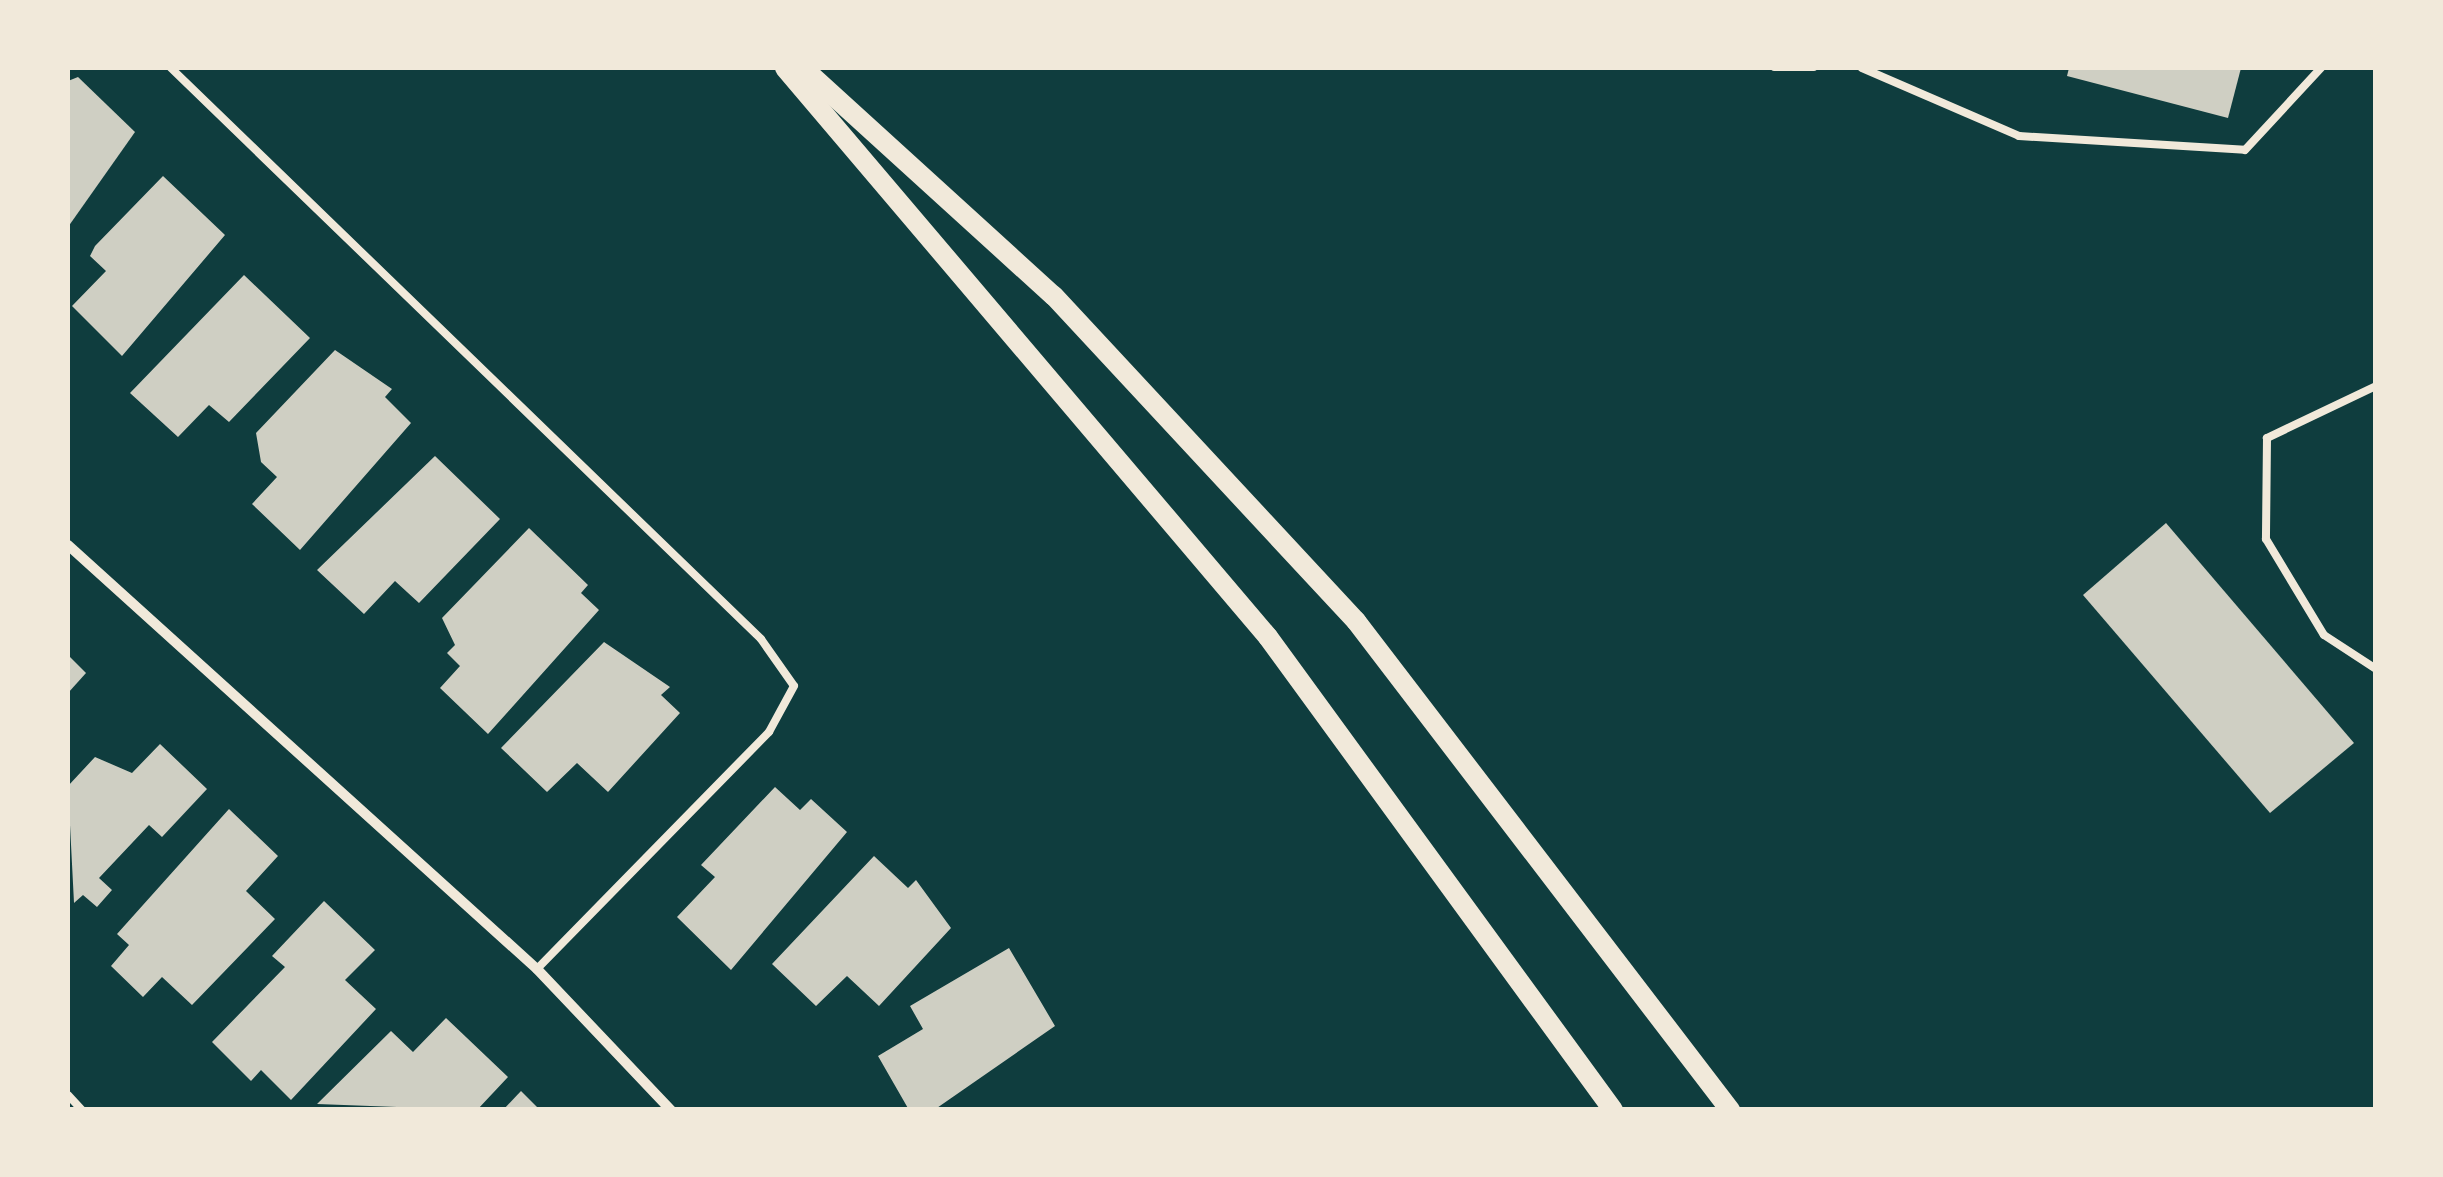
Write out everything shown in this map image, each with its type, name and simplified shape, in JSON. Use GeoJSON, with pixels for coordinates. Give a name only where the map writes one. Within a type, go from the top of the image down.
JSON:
{"type":"FeatureCollection","features":[{"type":"Feature","properties":{"kind":"main road"},"geometry":{"type":"LineString","coordinates":[[786,68],[1268,637],[1614,1110]]}},
{"type":"Feature","properties":{"kind":"main road"},"geometry":{"type":"LineString","coordinates":[[802,68],[1054,296],[1356,621],[1730,1110]]}},
{"type":"Feature","properties":{"kind":"street"},"geometry":{"type":"LineString","coordinates":[[68,544],[538,968],[671,1110]]}},
{"type":"Feature","properties":{"kind":"lane"},"geometry":{"type":"LineString","coordinates":[[171,68],[761,639],[794,686],[768,732],[538,968]]}},
{"type":"Feature","properties":{"kind":"lane"},"geometry":{"type":"LineString","coordinates":[[1862,68],[2019,136],[2245,150],[2321,68]]}},
{"type":"Feature","properties":{"kind":"lane"},"geometry":{"type":"LineString","coordinates":[[2376,386],[2267,438],[2266,539],[2324,634],[2376,670]]}},
{"type":"Feature","properties":{"kind":"lane"},"geometry":{"type":"LineString","coordinates":[[68,1095],[82,1110]]}},
{"type":"Feature","properties":{"kind":"path"},"geometry":{"type":"LineString","coordinates":[[1774,68],[1814,68]]}},
{"type":"Feature","properties":{"kind":"building"},"geometry":{"type":"Polygon","coordinates":[[[2069,68],[2241,68],[2228,118],[2067,76],[2069,68]]]}},
{"type":"Feature","properties":{"kind":"building"},"geometry":{"type":"Polygon","coordinates":[[[78,77],[135,132],[68,227],[68,81],[78,77]]]}},
{"type":"Feature","properties":{"kind":"building"},"geometry":{"type":"Polygon","coordinates":[[[163,176],[225,235],[122,356],[72,306],[106,271],[90,256],[95,246],[163,176]]]}},
{"type":"Feature","properties":{"kind":"building"},"geometry":{"type":"Polygon","coordinates":[[[244,275],[310,338],[229,422],[209,405],[178,437],[130,393],[244,275]]]}},
{"type":"Feature","properties":{"kind":"building"},"geometry":{"type":"Polygon","coordinates":[[[335,350],[392,389],[385,397],[411,423],[300,550],[252,504],[277,477],[261,462],[256,433],[335,350]]]}},
{"type":"Feature","properties":{"kind":"building"},"geometry":{"type":"Polygon","coordinates":[[[435,456],[500,519],[419,603],[395,581],[364,614],[317,570],[435,456]]]}},
{"type":"Feature","properties":{"kind":"building"},"geometry":{"type":"Polygon","coordinates":[[[2166,523],[2354,743],[2270,813],[2083,595],[2166,523]]]}},
{"type":"Feature","properties":{"kind":"building"},"geometry":{"type":"Polygon","coordinates":[[[529,528],[588,585],[581,593],[599,610],[488,734],[440,688],[460,666],[447,653],[455,645],[442,618],[529,528]]]}},
{"type":"Feature","properties":{"kind":"building"},"geometry":{"type":"Polygon","coordinates":[[[604,642],[670,687],[661,695],[680,713],[608,792],[577,763],[547,792],[501,748],[604,642]]]}},
{"type":"Feature","properties":{"kind":"building"},"geometry":{"type":"Polygon","coordinates":[[[68,655],[86,673],[68,693],[68,655]]]}},
{"type":"Feature","properties":{"kind":"building"},"geometry":{"type":"Polygon","coordinates":[[[160,744],[207,789],[162,837],[149,825],[99,878],[112,890],[97,907],[83,895],[74,903],[68,786],[95,757],[132,773],[160,744]]]}},
{"type":"Feature","properties":{"kind":"building"},"geometry":{"type":"Polygon","coordinates":[[[775,787],[800,810],[811,799],[847,832],[731,970],[677,917],[715,877],[701,865],[775,787]]]}},
{"type":"Feature","properties":{"kind":"building"},"geometry":{"type":"Polygon","coordinates":[[[229,809],[278,856],[246,891],[275,919],[192,1005],[162,977],[143,997],[111,966],[129,945],[117,934],[229,809]]]}},
{"type":"Feature","properties":{"kind":"building"},"geometry":{"type":"Polygon","coordinates":[[[874,856],[908,888],[916,880],[951,928],[879,1006],[847,976],[816,1006],[772,964],[874,856]]]}},
{"type":"Feature","properties":{"kind":"building"},"geometry":{"type":"Polygon","coordinates":[[[324,901],[375,950],[345,980],[376,1009],[291,1100],[261,1070],[251,1081],[212,1042],[285,967],[272,956],[324,901]]]}},
{"type":"Feature","properties":{"kind":"building"},"geometry":{"type":"Polygon","coordinates":[[[1009,948],[1055,1026],[934,1110],[909,1110],[878,1056],[923,1029],[910,1006],[1009,948]]]}},
{"type":"Feature","properties":{"kind":"building"},"geometry":{"type":"Polygon","coordinates":[[[446,1018],[508,1077],[477,1110],[317,1104],[391,1031],[413,1052],[446,1018]]]}},
{"type":"Feature","properties":{"kind":"building"},"geometry":{"type":"Polygon","coordinates":[[[521,1091],[540,1110],[503,1110],[521,1091]]]}}]}
